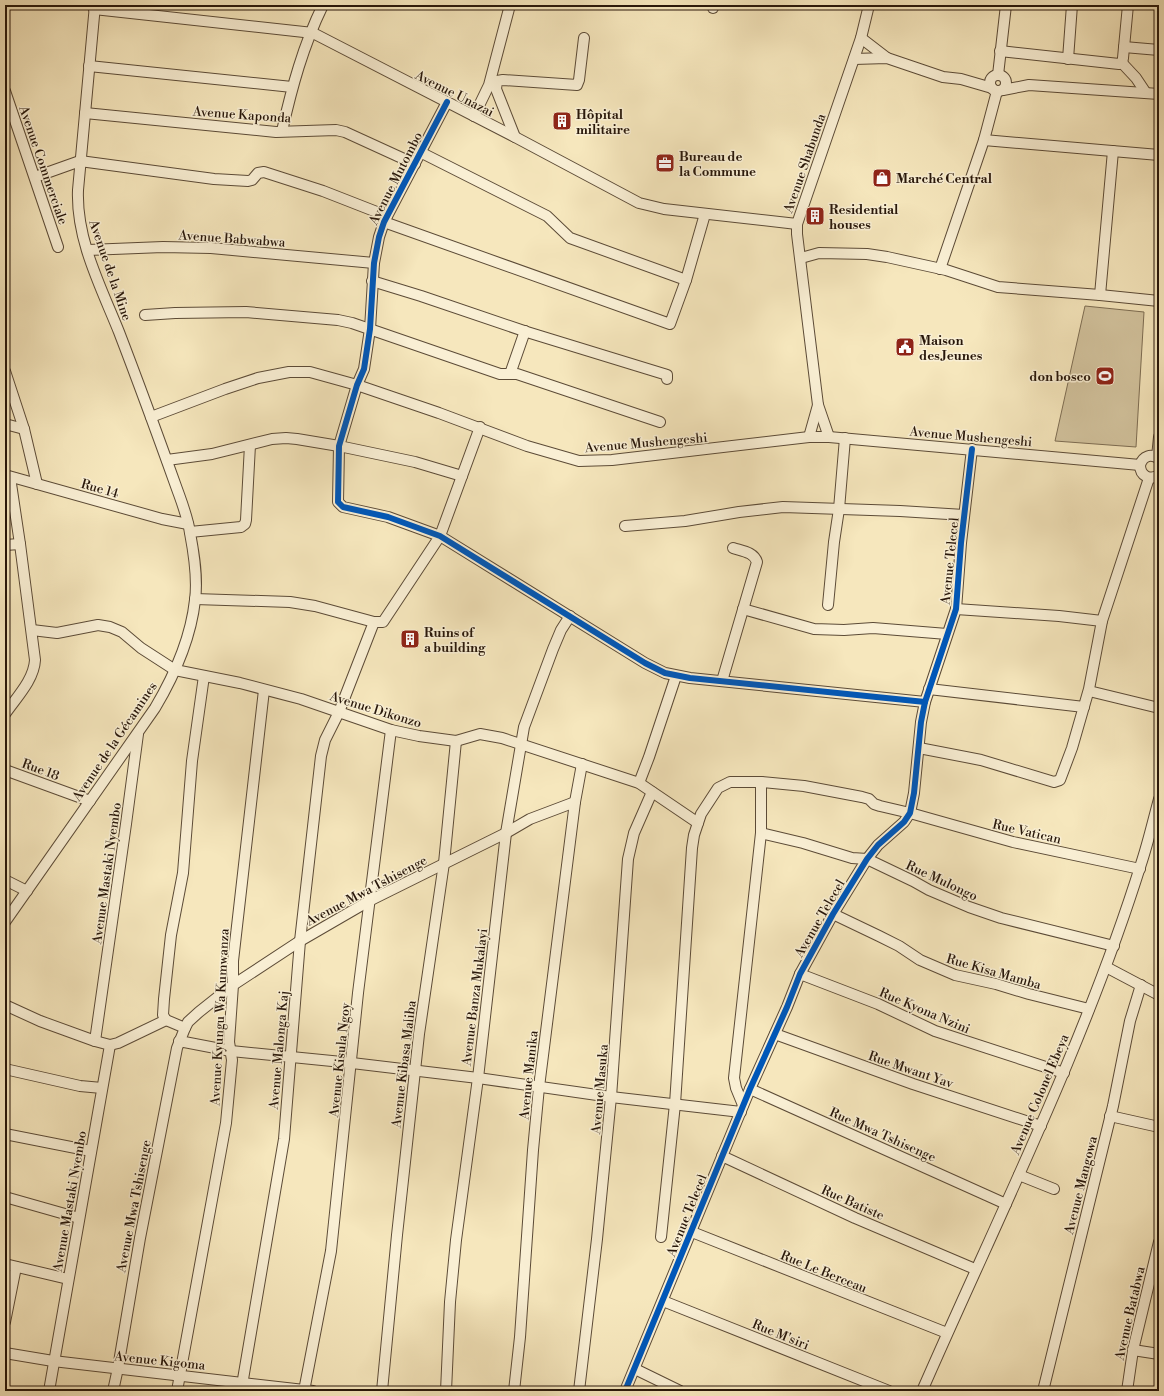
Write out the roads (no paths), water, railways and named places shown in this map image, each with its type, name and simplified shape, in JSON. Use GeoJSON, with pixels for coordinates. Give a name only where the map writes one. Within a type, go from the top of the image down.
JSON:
{"type":"FeatureCollection","features":[{"type":"Feature","properties":{"kind":"street"},"geometry":{"type":"LineString","coordinates":[[282,131],[292,88],[310,32],[323,5]]}},
{"type":"Feature","properties":{"kind":"street"},"geometry":{"type":"LineString","coordinates":[[474,116],[489,85],[510,5]]}},
{"type":"Feature","properties":{"kind":"street","name":"Avenue Shabunda"},"geometry":{"type":"LineString","coordinates":[[818,405],[797,224],[861,38],[869,5]]}},
{"type":"Feature","properties":{"kind":"street"},"geometry":{"type":"LineString","coordinates":[[940,269],[984,140],[997,90],[1007,84],[999,76],[1000,51],[1006,5]]}},
{"type":"Feature","properties":{"kind":"street"},"geometry":{"type":"LineString","coordinates":[[1068,58],[1072,5]]}},
{"type":"Feature","properties":{"kind":"street"},"geometry":{"type":"LineString","coordinates":[[1122,64],[1128,5]]}},
{"type":"Feature","properties":{"kind":"street","name":"Avenue Unazai"},"geometry":{"type":"LineString","coordinates":[[94,7],[310,32],[321,36],[516,137],[639,203],[655,208],[797,224]]}},
{"type":"Feature","properties":{"kind":"street","name":"Avenue de la Mine"},"geometry":{"type":"LineString","coordinates":[[94,7],[80,161],[78,209],[81,230],[167,460],[189,528]]}},
{"type":"Feature","properties":{"kind":"street"},"geometry":{"type":"LineString","coordinates":[[516,137],[496,89],[496,83],[503,80],[577,85],[580,78],[584,38]]}},
{"type":"Feature","properties":{"kind":"street"},"geometry":{"type":"LineString","coordinates":[[861,38],[887,58]]}},
{"type":"Feature","properties":{"kind":"street"},"geometry":{"type":"LineString","coordinates":[[1124,47],[1159,50]]}},
{"type":"Feature","properties":{"kind":"street"},"geometry":{"type":"LineString","coordinates":[[1000,51],[1122,64],[1136,78],[1146,93]]}},
{"type":"Feature","properties":{"kind":"street"},"geometry":{"type":"LineString","coordinates":[[854,59],[887,58],[944,76],[961,79],[997,90],[1029,85]]}},
{"type":"Feature","properties":{"kind":"street"},"geometry":{"type":"LineString","coordinates":[[88,66],[292,88]]}},
{"type":"Feature","properties":{"kind":"street"},"geometry":{"type":"LineString","coordinates":[[997,90],[990,82],[999,76]]}},
{"type":"Feature","properties":{"kind":"street"},"geometry":{"type":"LineString","coordinates":[[961,79],[999,76],[1029,85],[1159,94]]}},
{"type":"Feature","properties":{"kind":"street","name":"Avenue Commerciale"},"geometry":{"type":"LineString","coordinates":[[5,91],[9,117],[35,176],[58,247]]}},
{"type":"Feature","properties":{"kind":"street","name":"Avenue Mutombo"},"geometry":{"type":"LineString","coordinates":[[440,536],[388,517],[340,505],[337,498],[339,446],[357,385],[364,369],[370,329],[372,281],[378,237],[420,152],[447,102]]}},
{"type":"Feature","properties":{"kind":"street","name":"Avenue Kaponda"},"geometry":{"type":"LineString","coordinates":[[85,113],[282,131],[331,129],[340,131],[414,164]]}},
{"type":"Feature","properties":{"kind":"street"},"geometry":{"type":"LineString","coordinates":[[984,140],[1159,155]]}},
{"type":"Feature","properties":{"kind":"street"},"geometry":{"type":"LineString","coordinates":[[1100,295],[1113,151]]}},
{"type":"Feature","properties":{"kind":"street"},"geometry":{"type":"LineString","coordinates":[[420,152],[547,216],[570,238],[686,280]]}},
{"type":"Feature","properties":{"kind":"street"},"geometry":{"type":"LineString","coordinates":[[35,176],[80,161],[214,179],[248,181],[252,180],[258,173],[264,172],[322,191],[386,219],[670,324],[686,280],[705,214]]}},
{"type":"Feature","properties":{"kind":"street","name":"Avenue Babwabwa"},"geometry":{"type":"LineString","coordinates":[[88,250],[163,246],[211,248],[374,263]]}},
{"type":"Feature","properties":{"kind":"street"},"geometry":{"type":"LineString","coordinates":[[801,258],[819,253],[867,254],[940,269],[998,287],[1159,301]]}},
{"type":"Feature","properties":{"kind":"street"},"geometry":{"type":"LineString","coordinates":[[372,281],[525,331],[664,374],[668,377],[667,379]]}},
{"type":"Feature","properties":{"kind":"street"},"geometry":{"type":"LineString","coordinates":[[145,315],[214,311],[246,312],[338,320],[352,323],[500,374],[517,374],[660,422]]}},
{"type":"Feature","properties":{"kind":"street"},"geometry":{"type":"LineString","coordinates":[[510,374],[525,331]]}},
{"type":"Feature","properties":{"kind":"street"},"geometry":{"type":"LineString","coordinates":[[5,371],[24,429],[37,484]]}},
{"type":"Feature","properties":{"kind":"street","name":"Avenue Mushengeshi"},"geometry":{"type":"LineString","coordinates":[[151,417],[225,389],[277,374],[289,372],[310,372],[357,385],[480,427],[527,446],[579,461],[620,459],[809,437],[828,437],[1140,465]]}},
{"type":"Feature","properties":{"kind":"street"},"geometry":{"type":"LineString","coordinates":[[809,437],[818,405]]}},
{"type":"Feature","properties":{"kind":"street"},"geometry":{"type":"LineString","coordinates":[[818,405],[828,437]]}},
{"type":"Feature","properties":{"kind":"street"},"geometry":{"type":"LineString","coordinates":[[5,424],[24,429]]}},
{"type":"Feature","properties":{"kind":"street"},"geometry":{"type":"LineString","coordinates":[[195,599],[290,602],[314,606],[381,623],[385,620],[440,536],[480,427]]}},
{"type":"Feature","properties":{"kind":"street"},"geometry":{"type":"LineString","coordinates":[[919,748],[981,760],[1056,782],[1060,780],[1066,766],[1089,691],[1102,621],[1154,476],[1142,474],[1140,465],[1144,458],[1153,456],[1158,458],[1159,437]]}},
{"type":"Feature","properties":{"kind":"street"},"geometry":{"type":"LineString","coordinates":[[167,460],[212,454],[286,438],[339,446],[415,462],[462,476]]}},
{"type":"Feature","properties":{"kind":"street"},"geometry":{"type":"LineString","coordinates":[[828,605],[834,542],[839,509],[845,438]]}},
{"type":"Feature","properties":{"kind":"street","name":"Rue 14"},"geometry":{"type":"LineString","coordinates":[[7,476],[162,519],[189,528],[241,527],[245,524],[246,520],[250,445]]}},
{"type":"Feature","properties":{"kind":"street","name":"Avenue Telecel"},"geometry":{"type":"LineString","coordinates":[[626,1391],[742,1108],[800,974],[833,914],[867,859],[878,845],[904,822],[910,813],[914,793],[924,702],[956,609],[964,515],[972,449]]}},
{"type":"Feature","properties":{"kind":"street"},"geometry":{"type":"LineString","coordinates":[[5,714],[30,678],[34,668],[32,630],[20,544],[7,476]]}},
{"type":"Feature","properties":{"kind":"street"},"geometry":{"type":"LineString","coordinates":[[625,526],[685,521],[739,512],[783,507],[964,515]]}},
{"type":"Feature","properties":{"kind":"street","name":"Avenue de la Gécamines"},"geometry":{"type":"LineString","coordinates":[[5,922],[155,708],[175,670],[189,631],[195,599],[195,579],[189,528]]}},
{"type":"Feature","properties":{"kind":"street"},"geometry":{"type":"LineString","coordinates":[[440,536],[665,673],[676,676],[924,702]]}},
{"type":"Feature","properties":{"kind":"street"},"geometry":{"type":"LineString","coordinates":[[5,545],[20,544]]}},
{"type":"Feature","properties":{"kind":"street"},"geometry":{"type":"LineString","coordinates":[[722,681],[757,562],[755,556],[733,548]]}},
{"type":"Feature","properties":{"kind":"street"},"geometry":{"type":"LineString","coordinates":[[743,609],[814,629],[844,630],[873,628],[948,634]]}},
{"type":"Feature","properties":{"kind":"street"},"geometry":{"type":"LineString","coordinates":[[956,609],[1059,616],[1102,621]]}},
{"type":"Feature","properties":{"kind":"street","name":"Avenue Banza Mukalayi"},"geometry":{"type":"LineString","coordinates":[[446,1391],[450,1302],[456,1240],[478,1078],[506,833],[524,727],[561,630],[570,616]]}},
{"type":"Feature","properties":{"kind":"street","name":"Avenue Malonga Kaj"},"geometry":{"type":"LineString","coordinates":[[242,1387],[284,1139],[300,941],[321,756],[325,740],[339,712],[374,622]]}},
{"type":"Feature","properties":{"kind":"street"},"geometry":{"type":"LineString","coordinates":[[32,630],[57,633],[98,626],[110,627],[122,632],[145,651],[175,670]]}},
{"type":"Feature","properties":{"kind":"street","name":"Avenue Dikonzo"},"geometry":{"type":"LineString","coordinates":[[175,670],[301,699],[391,730],[419,736],[456,741],[485,734],[521,743],[639,783],[698,823]]}},
{"type":"Feature","properties":{"kind":"street"},"geometry":{"type":"LineString","coordinates":[[185,1028],[166,1020],[163,1015],[170,942],[183,873],[192,761],[204,676]]}},
{"type":"Feature","properties":{"kind":"street"},"geometry":{"type":"LineString","coordinates":[[639,783],[676,676]]}},
{"type":"Feature","properties":{"kind":"street"},"geometry":{"type":"LineString","coordinates":[[929,689],[1084,707]]}},
{"type":"Feature","properties":{"kind":"street","name":"Avenue Kyungu Wa Kumwanza"},"geometry":{"type":"LineString","coordinates":[[177,1391],[221,1152],[230,1091],[232,1060],[229,1042],[233,966],[264,690]]}},
{"type":"Feature","properties":{"kind":"street"},"geometry":{"type":"LineString","coordinates":[[1089,691],[1159,708]]}},
{"type":"Feature","properties":{"kind":"street","name":"Avenue Kisula Ngoy"},"geometry":{"type":"LineString","coordinates":[[307,1391],[331,1251],[369,901],[391,730]]}},
{"type":"Feature","properties":{"kind":"street","name":"Avenue Mastaki Nyembo"},"geometry":{"type":"LineString","coordinates":[[95,1041],[138,732]]}},
{"type":"Feature","properties":{"kind":"street","name":"Avenue Kibasa Maliba"},"geometry":{"type":"LineString","coordinates":[[382,1391],[397,1228],[415,1072],[444,863],[456,741]]}},
{"type":"Feature","properties":{"kind":"street","name":"Avenue Manika"},"geometry":{"type":"LineString","coordinates":[[514,1391],[520,1337],[539,1086],[575,802],[582,764]]}},
{"type":"Feature","properties":{"kind":"street","name":"Rue 18"},"geometry":{"type":"LineString","coordinates":[[5,770],[90,801]]}},
{"type":"Feature","properties":{"kind":"street","name":"Rue Vatican"},"geometry":{"type":"LineString","coordinates":[[661,1237],[675,1104],[692,848],[698,823],[705,807],[720,786],[730,782],[761,782],[804,786],[862,796],[880,806],[1013,842],[1140,869]]}},
{"type":"Feature","properties":{"kind":"street"},"geometry":{"type":"LineString","coordinates":[[179,1041],[231,1051],[352,1063],[415,1072],[478,1078],[611,1097],[675,1104],[742,1108],[734,1078],[761,833],[761,782]]}},
{"type":"Feature","properties":{"kind":"street","name":"Avenue Masuka"},"geometry":{"type":"LineString","coordinates":[[579,1391],[597,1239],[611,1097],[629,855],[634,833],[652,792]]}},
{"type":"Feature","properties":{"kind":"street","name":"Avenue Colonel Ebeya"},"geometry":{"type":"LineString","coordinates":[[922,1391],[975,1269],[1006,1204],[1064,1073],[1114,946],[1140,869],[1159,799]]}},
{"type":"Feature","properties":{"kind":"street","name":"Avenue Mwa Tshisenge"},"geometry":{"type":"LineString","coordinates":[[112,1391],[118,1368],[140,1238],[179,1041],[185,1028],[194,1016],[233,985],[300,941],[369,901],[506,833],[538,814],[575,802]]}},
{"type":"Feature","properties":{"kind":"street","name":"Rue Mulongo"},"geometry":{"type":"LineString","coordinates":[[761,833],[802,843],[852,858],[867,859],[929,890],[969,907],[1002,918],[1114,946]]}},
{"type":"Feature","properties":{"kind":"street"},"geometry":{"type":"LineString","coordinates":[[5,880],[27,891]]}},
{"type":"Feature","properties":{"kind":"street","name":"Rue Kisa Mamba"},"geometry":{"type":"LineString","coordinates":[[833,914],[899,946],[920,960],[955,975],[996,984],[1089,1009]]}},
{"type":"Feature","properties":{"kind":"street"},"geometry":{"type":"LineString","coordinates":[[1106,967],[1159,995]]}},
{"type":"Feature","properties":{"kind":"street","name":"Rue Kyona Nzini"},"geometry":{"type":"LineString","coordinates":[[800,974],[878,1004],[935,1031],[1064,1073]]}},
{"type":"Feature","properties":{"kind":"street","name":"Avenue Mangowa"},"geometry":{"type":"LineString","coordinates":[[1043,1391],[1110,1116],[1130,1022],[1141,985]]}},
{"type":"Feature","properties":{"kind":"street"},"geometry":{"type":"LineString","coordinates":[[5,1005],[40,1021],[110,1045],[118,1043],[166,1020]]}},
{"type":"Feature","properties":{"kind":"street","name":"Rue Mwant Yav"},"geometry":{"type":"LineString","coordinates":[[775,1034],[912,1084],[1041,1126]]}},
{"type":"Feature","properties":{"kind":"street","name":"Avenue Mastaki Nyembo"},"geometry":{"type":"LineString","coordinates":[[49,1391],[53,1361],[110,1045]]}},
{"type":"Feature","properties":{"kind":"street"},"geometry":{"type":"LineString","coordinates":[[5,1070],[80,1086],[102,1088]]}},
{"type":"Feature","properties":{"kind":"street","name":"Rue Mwa Tshisenge"},"geometry":{"type":"LineString","coordinates":[[750,1089],[1006,1204]]}},
{"type":"Feature","properties":{"kind":"street"},"geometry":{"type":"LineString","coordinates":[[1110,1116],[1159,1127]]}},
{"type":"Feature","properties":{"kind":"street"},"geometry":{"type":"LineString","coordinates":[[5,1134],[91,1151]]}},
{"type":"Feature","properties":{"kind":"street","name":"Rue Batiste"},"geometry":{"type":"LineString","coordinates":[[722,1156],[855,1218],[975,1269]]}},
{"type":"Feature","properties":{"kind":"street"},"geometry":{"type":"LineString","coordinates":[[1019,1175],[1054,1189]]}},
{"type":"Feature","properties":{"kind":"street"},"geometry":{"type":"LineString","coordinates":[[5,1197],[79,1218]]}},
{"type":"Feature","properties":{"kind":"street","name":"Rue Le Berceau"},"geometry":{"type":"LineString","coordinates":[[692,1232],[947,1334]]}},
{"type":"Feature","properties":{"kind":"street","name":"Avenue Batabwa"},"geometry":{"type":"LineString","coordinates":[[1127,1391],[1133,1350],[1159,1242]]}},
{"type":"Feature","properties":{"kind":"street"},"geometry":{"type":"LineString","coordinates":[[5,1264],[68,1279]]}},
{"type":"Feature","properties":{"kind":"street"},"geometry":{"type":"LineString","coordinates":[[5,1322],[16,1267]]}},
{"type":"Feature","properties":{"kind":"street","name":"Rue M'siri"},"geometry":{"type":"LineString","coordinates":[[663,1301],[889,1391]]}},
{"type":"Feature","properties":{"kind":"street"},"geometry":{"type":"LineString","coordinates":[[1133,1350],[1159,1354]]}},
{"type":"Feature","properties":{"kind":"street","name":"Avenue Kigoma"},"geometry":{"type":"LineString","coordinates":[[5,1353],[53,1361],[180,1375],[242,1387],[307,1391]]}},
{"type":"Feature","properties":{"kind":"street"},"geometry":{"type":"LineString","coordinates":[[635,1369],[680,1391]]}},
{"type":"Feature","properties":{"kind":"place","name":"Hôpital militaire"},"geometry":{"type":"Point","coordinates":[562,121]}},
{"type":"Feature","properties":{"kind":"place","name":"Bureau de la Commune"},"geometry":{"type":"Point","coordinates":[665,163]}},
{"type":"Feature","properties":{"kind":"place","name":"Marché Central"},"geometry":{"type":"Point","coordinates":[882,178]}},
{"type":"Feature","properties":{"kind":"place","name":"Residential houses"},"geometry":{"type":"Point","coordinates":[815,216]}},
{"type":"Feature","properties":{"kind":"place","name":"Maison des Jeunes"},"geometry":{"type":"Point","coordinates":[905,347]}},
{"type":"Feature","properties":{"kind":"place","name":"don bosco"},"geometry":{"type":"Point","coordinates":[1105,376]}},
{"type":"Feature","properties":{"kind":"place","name":"Ruins of a building"},"geometry":{"type":"Point","coordinates":[410,639]}}]}
